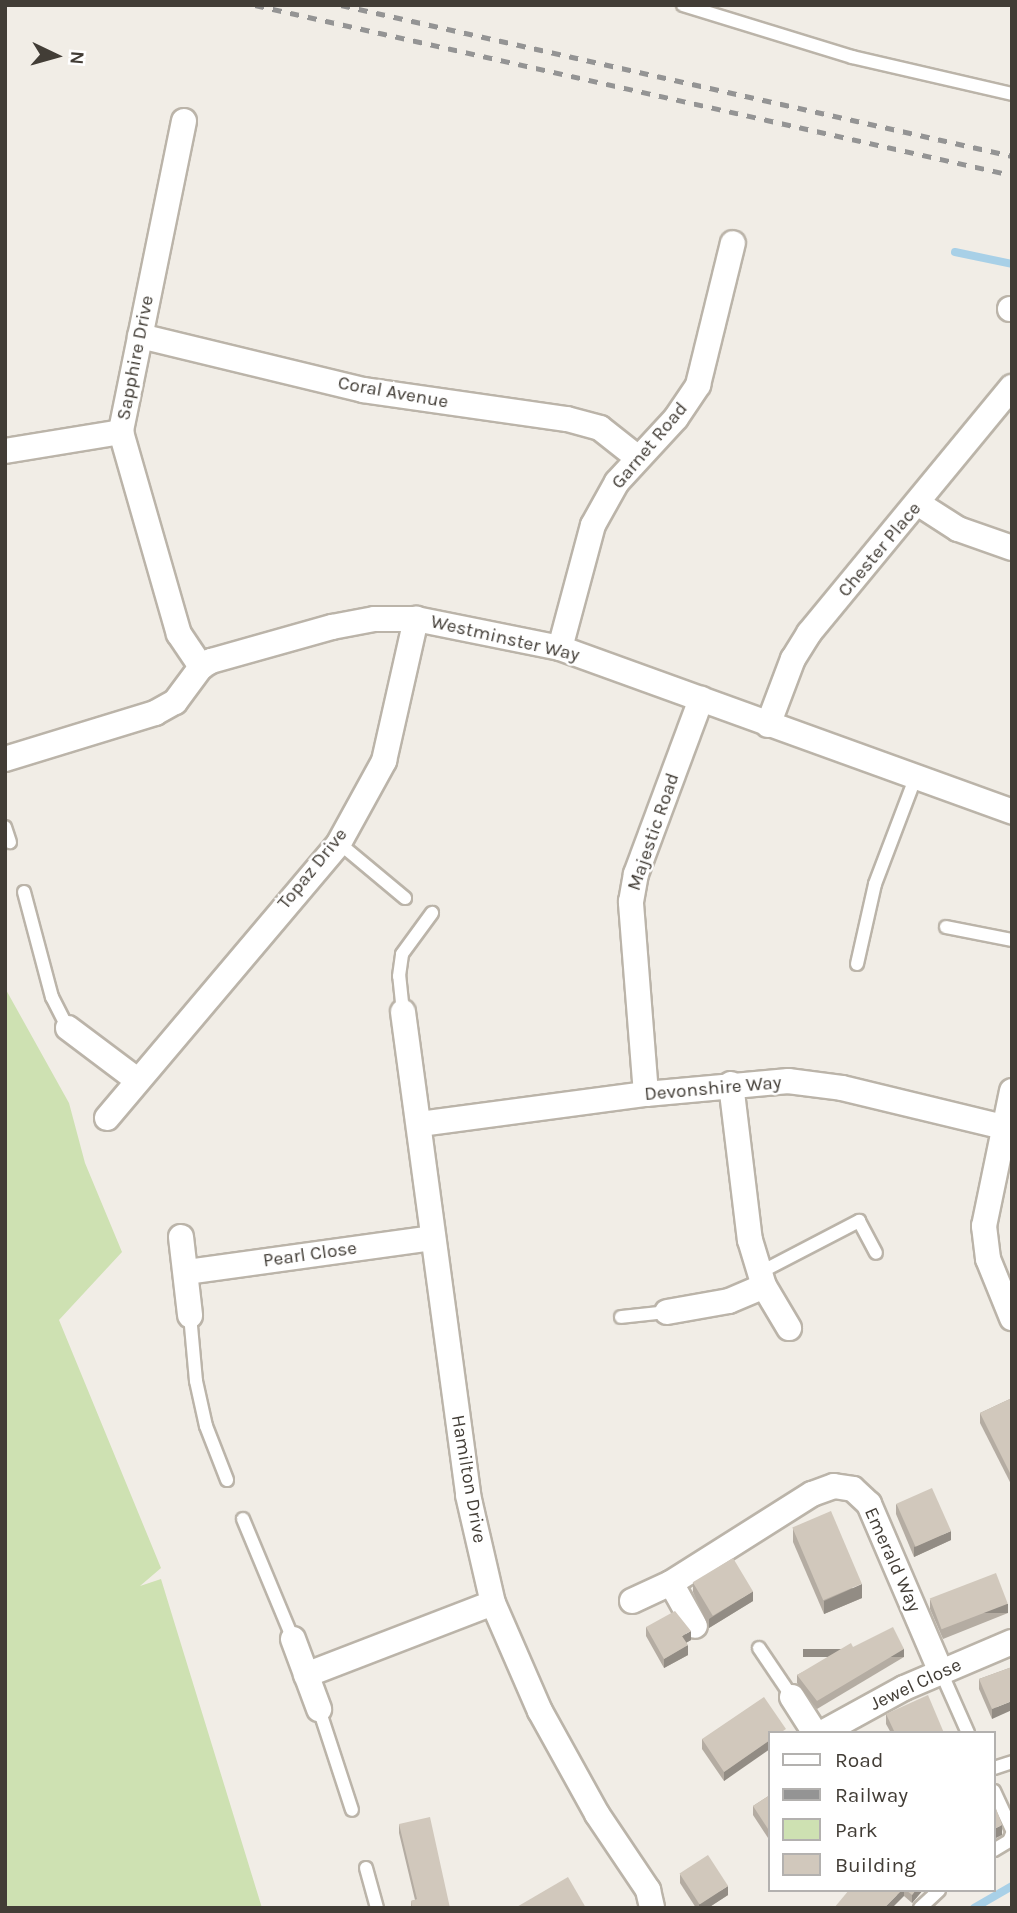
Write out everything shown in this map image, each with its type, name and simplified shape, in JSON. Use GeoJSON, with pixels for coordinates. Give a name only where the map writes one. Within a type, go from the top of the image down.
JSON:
{"type":"FeatureCollection","features":[{"type":"Feature","properties":{"kind":"street","name":"Sapphire Drive"},"geometry":{"type":"LineString","coordinates":[[184,121],[121,432],[178,634],[201,667]]}},
{"type":"Feature","properties":{"kind":"street","name":"Garnet Road"},"geometry":{"type":"LineString","coordinates":[[560,648],[593,525],[617,482],[676,418],[698,385],[733,243]]}},
{"type":"Feature","properties":{"kind":"street","name":"Coral Avenue"},"geometry":{"type":"LineString","coordinates":[[140,337],[363,390],[568,419],[600,428],[638,458]]}},
{"type":"Feature","properties":{"kind":"street","name":"Chester Place"},"geometry":{"type":"LineString","coordinates":[[768,725],[793,659],[809,633],[919,504],[1012,387]]}},
{"type":"Feature","properties":{"kind":"street"},"geometry":{"type":"LineString","coordinates":[[5,451],[121,432]]}},
{"type":"Feature","properties":{"kind":"street"},"geometry":{"type":"LineString","coordinates":[[919,504],[958,529],[1012,548]]}},
{"type":"Feature","properties":{"kind":"street","name":"Westminster Way"},"geometry":{"type":"LineString","coordinates":[[201,667],[332,627],[374,619],[416,619],[560,648],[1012,812]]}},
{"type":"Feature","properties":{"kind":"street","name":"Topaz Drive"},"geometry":{"type":"LineString","coordinates":[[107,1118],[136,1079],[339,843],[384,761],[416,619]]}},
{"type":"Feature","properties":{"kind":"street"},"geometry":{"type":"LineString","coordinates":[[5,760],[155,713],[175,702],[201,667]]}},
{"type":"Feature","properties":{"kind":"street","name":"Majestic Road"},"geometry":{"type":"LineString","coordinates":[[646,1094],[631,902],[636,874],[701,699]]}},
{"type":"Feature","properties":{"kind":"street","name":"Hamilton Drive"},"geometry":{"type":"LineString","coordinates":[[403,1012],[468,1495],[493,1603],[540,1711],[597,1814],[648,1890],[652,1908]]}},
{"type":"Feature","properties":{"kind":"street"},"geometry":{"type":"LineString","coordinates":[[68,1028],[136,1079]]}},
{"type":"Feature","properties":{"kind":"street","name":"Devonshire Way"},"geometry":{"type":"LineString","coordinates":[[420,1124],[731,1084],[788,1081],[842,1088],[1008,1128]]}},
{"type":"Feature","properties":{"kind":"street"},"geometry":{"type":"LineString","coordinates":[[731,1084],[750,1240],[761,1280],[789,1328]]}},
{"type":"Feature","properties":{"kind":"street"},"geometry":{"type":"LineString","coordinates":[[1012,1091],[1008,1128],[984,1226],[988,1259],[1012,1318]]}},
{"type":"Feature","properties":{"kind":"street"},"geometry":{"type":"LineString","coordinates":[[181,1237],[190,1315]]}},
{"type":"Feature","properties":{"kind":"street","name":"Pearl Close"},"geometry":{"type":"LineString","coordinates":[[187,1272],[433,1238]]}},
{"type":"Feature","properties":{"kind":"street"},"geometry":{"type":"LineString","coordinates":[[667,1312],[729,1301],[761,1280]]}},
{"type":"Feature","properties":{"kind":"street","name":"Emerald Way"},"geometry":{"type":"LineString","coordinates":[[632,1601],[671,1583],[812,1494],[834,1486],[853,1489],[869,1504],[941,1672]]}},
{"type":"Feature","properties":{"kind":"street"},"geometry":{"type":"LineString","coordinates":[[671,1583],[695,1626]]}},
{"type":"Feature","properties":{"kind":"street"},"geometry":{"type":"LineString","coordinates":[[306,1675],[493,1603]]}},
{"type":"Feature","properties":{"kind":"street"},"geometry":{"type":"LineString","coordinates":[[293,1639],[319,1709]]}},
{"type":"Feature","properties":{"kind":"street","name":"Jewel Close"},"geometry":{"type":"LineString","coordinates":[[826,1731],[941,1672],[1012,1642]]}},
{"type":"Feature","properties":{"kind":"street"},"geometry":{"type":"LineString","coordinates":[[792,1697],[814,1731]]}},
{"type":"Feature","properties":{"kind":"lane"},"geometry":{"type":"LineString","coordinates":[[683,5],[852,57],[1012,94]]}},
{"type":"Feature","properties":{"kind":"lane"},"geometry":{"type":"LineString","coordinates":[[857,964],[875,884],[916,776]]}},
{"type":"Feature","properties":{"kind":"lane"},"geometry":{"type":"LineString","coordinates":[[5,827],[10,842]]}},
{"type":"Feature","properties":{"kind":"lane"},"geometry":{"type":"LineString","coordinates":[[339,843],[405,898]]}},
{"type":"Feature","properties":{"kind":"lane"},"geometry":{"type":"LineString","coordinates":[[24,892],[52,997],[68,1028]]}},
{"type":"Feature","properties":{"kind":"lane"},"geometry":{"type":"LineString","coordinates":[[403,1012],[402,954],[432,913]]}},
{"type":"Feature","properties":{"kind":"lane"},"geometry":{"type":"LineString","coordinates":[[946,927],[1012,940]]}},
{"type":"Feature","properties":{"kind":"lane"},"geometry":{"type":"LineString","coordinates":[[761,1280],[859,1221],[876,1254]]}},
{"type":"Feature","properties":{"kind":"lane"},"geometry":{"type":"LineString","coordinates":[[621,1317],[667,1312]]}},
{"type":"Feature","properties":{"kind":"lane"},"geometry":{"type":"LineString","coordinates":[[190,1315],[199,1392],[227,1480]]}},
{"type":"Feature","properties":{"kind":"lane"},"geometry":{"type":"LineString","coordinates":[[243,1519],[293,1639]]}},
{"type":"Feature","properties":{"kind":"lane"},"geometry":{"type":"LineString","coordinates":[[759,1648],[792,1697]]}},
{"type":"Feature","properties":{"kind":"lane"},"geometry":{"type":"LineString","coordinates":[[941,1672],[967,1731]]}},
{"type":"Feature","properties":{"kind":"lane"},"geometry":{"type":"LineString","coordinates":[[319,1709],[352,1810]]}},
{"type":"Feature","properties":{"kind":"lane"},"geometry":{"type":"LineString","coordinates":[[996,1796],[1012,1832],[1009,1841],[996,1849]]}},
{"type":"Feature","properties":{"kind":"lane"},"geometry":{"type":"LineString","coordinates":[[366,1868],[377,1908]]}},
{"type":"Feature","properties":{"kind":"lane"},"geometry":{"type":"LineString","coordinates":[[920,1908],[937,1892]]}},
{"type":"Feature","properties":{"kind":"green space"},"geometry":{"type":"Polygon","coordinates":[[[5,988],[69,1103],[85,1163],[122,1252],[59,1320],[161,1568],[140,1586],[161,1579],[262,1908],[5,1908],[5,988]]]}},
{"type":"Feature","properties":{"kind":"building"},"geometry":{"type":"Polygon","coordinates":[[[1012,1398],[1012,1477],[980,1413],[1012,1398]]]}},
{"type":"Feature","properties":{"kind":"building"},"geometry":{"type":"Polygon","coordinates":[[[932,1488],[951,1531],[915,1547],[896,1504],[932,1488]]]}},
{"type":"Feature","properties":{"kind":"building"},"geometry":{"type":"Polygon","coordinates":[[[831,1511],[862,1584],[823,1600],[792,1527],[831,1511]]]}},
{"type":"Feature","properties":{"kind":"building"},"geometry":{"type":"Polygon","coordinates":[[[733,1558],[753,1591],[713,1616],[693,1582],[733,1558]]]}},
{"type":"Feature","properties":{"kind":"building"},"geometry":{"type":"Polygon","coordinates":[[[996,1573],[1008,1604],[942,1629],[930,1598],[996,1573]]]}},
{"type":"Feature","properties":{"kind":"building"},"geometry":{"type":"Polygon","coordinates":[[[675,1611],[691,1631],[682,1636],[688,1645],[664,1659],[646,1627],[675,1611]]]}},
{"type":"Feature","properties":{"kind":"building"},"geometry":{"type":"Polygon","coordinates":[[[893,1627],[904,1649],[817,1701],[797,1675],[851,1643],[853,1647],[893,1627]]]}},
{"type":"Feature","properties":{"kind":"building"},"geometry":{"type":"Polygon","coordinates":[[[1012,1667],[1012,1701],[992,1709],[979,1679],[1012,1667]]]}},
{"type":"Feature","properties":{"kind":"building"},"geometry":{"type":"Polygon","coordinates":[[[928,1695],[943,1731],[894,1731],[886,1714],[928,1695]]]}},
{"type":"Feature","properties":{"kind":"building"},"geometry":{"type":"Polygon","coordinates":[[[764,1697],[786,1729],[768,1731],[768,1741],[724,1772],[702,1739],[764,1697]]]}},
{"type":"Feature","properties":{"kind":"building"},"geometry":{"type":"Polygon","coordinates":[[[768,1796],[768,1829],[753,1806],[768,1796]]]}},
{"type":"Feature","properties":{"kind":"building"},"geometry":{"type":"Polygon","coordinates":[[[996,1808],[1002,1825],[996,1828],[996,1808]]]}},
{"type":"Feature","properties":{"kind":"building"},"geometry":{"type":"Polygon","coordinates":[[[430,1817],[450,1908],[412,1908],[411,1901],[417,1899],[399,1824],[430,1817]]]}},
{"type":"Feature","properties":{"kind":"building"},"geometry":{"type":"Polygon","coordinates":[[[708,1855],[728,1886],[700,1905],[679,1874],[708,1855]]]}},
{"type":"Feature","properties":{"kind":"building"},"geometry":{"type":"Polygon","coordinates":[[[568,1877],[586,1908],[515,1908],[568,1877]]]}},
{"type":"Feature","properties":{"kind":"building"},"geometry":{"type":"Polygon","coordinates":[[[847,1892],[900,1892],[884,1908],[834,1908],[847,1892]]]}},
{"type":"Feature","properties":{"kind":"waterway"},"geometry":{"type":"LineString","coordinates":[[955,252],[1012,264]]}},
{"type":"Feature","properties":{"kind":"waterway"},"geometry":{"type":"LineString","coordinates":[[974,1908],[1012,1886]]}},
{"type":"Feature","properties":{"kind":"railway"},"geometry":{"type":"LineString","coordinates":[[255,5],[1012,175]]}},
{"type":"Feature","properties":{"kind":"railway"},"geometry":{"type":"LineString","coordinates":[[341,5],[1012,156]]}}]}
